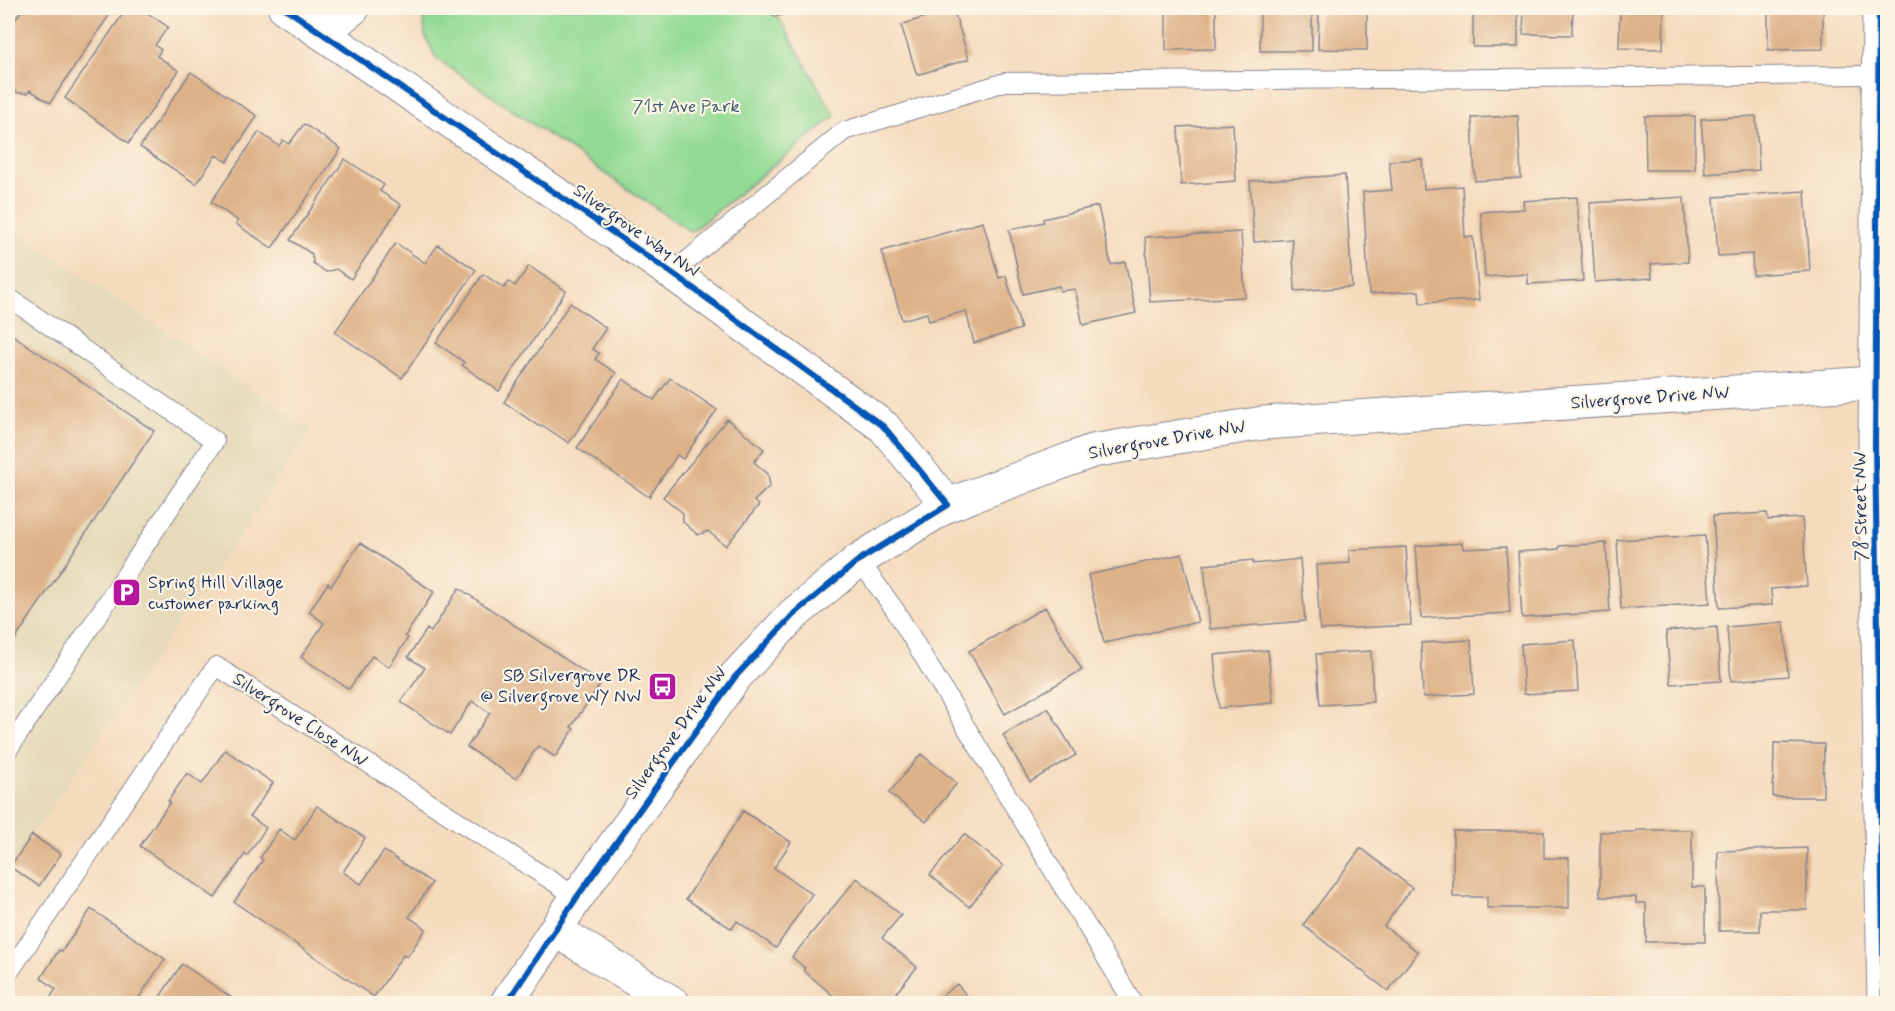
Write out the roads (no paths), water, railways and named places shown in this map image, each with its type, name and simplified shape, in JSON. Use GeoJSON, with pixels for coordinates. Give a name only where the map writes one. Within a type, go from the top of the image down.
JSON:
{"type":"FeatureCollection","features":[{"type":"Feature","properties":{"kind":"street","name":"Silvergrove Way NW"},"geometry":{"type":"LineString","coordinates":[[285,8],[672,273],[884,427],[948,505]]}},
{"type":"Feature","properties":{"kind":"street"},"geometry":{"type":"LineString","coordinates":[[322,32],[353,8]]}},
{"type":"Feature","properties":{"kind":"street","name":"78 Street NW"},"geometry":{"type":"LineString","coordinates":[[1879,8],[1884,1004]]}},
{"type":"Feature","properties":{"kind":"street","name":"Silvergrove Drive NW"},"geometry":{"type":"LineString","coordinates":[[506,1004],[577,897],[735,677],[793,615],[859,560],[948,505],[1092,451],[1263,423],[1881,382]]}},
{"type":"Feature","properties":{"kind":"street"},"geometry":{"type":"LineString","coordinates":[[556,930],[674,1004]]}},
{"type":"Feature","properties":{"kind":"lane"},"geometry":{"type":"LineString","coordinates":[[672,273],[844,131],[1005,82],[1880,75]]}},
{"type":"Feature","properties":{"kind":"lane"},"geometry":{"type":"LineString","coordinates":[[8,297],[214,441],[8,750]]}},
{"type":"Feature","properties":{"kind":"lane"},"geometry":{"type":"LineString","coordinates":[[859,560],[896,610],[1134,1004]]}},
{"type":"Feature","properties":{"kind":"lane","name":"Silvergrove Close NW"},"geometry":{"type":"LineString","coordinates":[[8,974],[216,666],[577,897]]}},
{"type":"Feature","properties":{"kind":"place","name":"Spring Hill Village customer parking"},"geometry":{"type":"Point","coordinates":[127,593]}},
{"type":"Feature","properties":{"kind":"place","name":"SB Silvergrove DR @ Silvergrove WY NW"},"geometry":{"type":"Point","coordinates":[662,686]}},
{"type":"Feature","properties":{"kind":"park label","name":"71st Ave Park"},"geometry":{"type":"Point","coordinates":[686,107]}}]}
